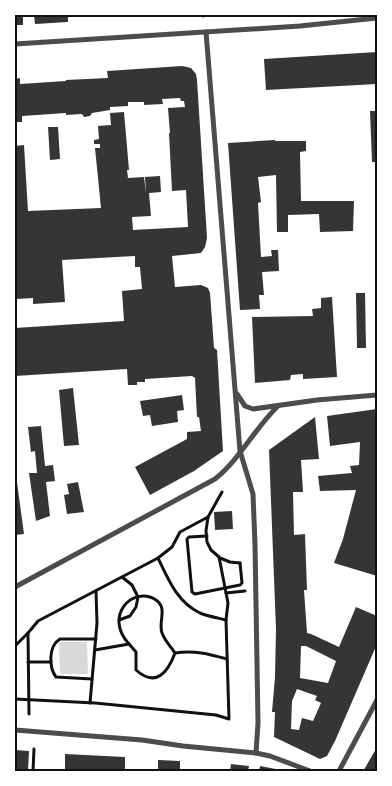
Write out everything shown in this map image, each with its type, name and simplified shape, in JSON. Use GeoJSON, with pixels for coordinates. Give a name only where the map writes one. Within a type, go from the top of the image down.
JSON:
{"type":"FeatureCollection","features":[{"type":"Feature","properties":{"kind":"street"},"geometry":{"type":"LineString","coordinates":[[15,44],[300,26],[377,18]]}},
{"type":"Feature","properties":{"kind":"street"},"geometry":{"type":"LineString","coordinates":[[206,32],[240,451],[253,494],[258,723],[256,753]]}},
{"type":"Feature","properties":{"kind":"street"},"geometry":{"type":"LineString","coordinates":[[236,394],[242,403],[253,409],[377,395]]}},
{"type":"Feature","properties":{"kind":"street"},"geometry":{"type":"LineString","coordinates":[[15,587],[215,479],[228,469],[261,424],[278,406]]}},
{"type":"Feature","properties":{"kind":"street"},"geometry":{"type":"LineString","coordinates":[[339,771],[377,700]]}},
{"type":"Feature","properties":{"kind":"street"},"geometry":{"type":"LineString","coordinates":[[15,730],[142,740],[256,753],[270,756],[310,771]]}},
{"type":"Feature","properties":{"kind":"path"},"geometry":{"type":"LineString","coordinates":[[207,536],[189,537],[187,539],[192,592],[194,594],[242,583],[242,563],[230,562],[219,557],[211,550],[207,536],[208,517],[222,492]]}},
{"type":"Feature","properties":{"kind":"path"},"geometry":{"type":"LineString","coordinates":[[15,646],[38,621],[158,558],[172,547],[180,532],[208,517]]}},
{"type":"Feature","properties":{"kind":"path"},"geometry":{"type":"LineString","coordinates":[[15,698],[216,715],[229,719],[226,620],[228,612],[219,557]]}},
{"type":"Feature","properties":{"kind":"path"},"geometry":{"type":"LineString","coordinates":[[158,558],[171,585],[183,602],[200,613],[226,620]]}},
{"type":"Feature","properties":{"kind":"path"},"geometry":{"type":"LineString","coordinates":[[118,620],[130,616],[136,607],[138,597],[132,585],[122,577]]}},
{"type":"Feature","properties":{"kind":"path"},"geometry":{"type":"LineString","coordinates":[[90,703],[97,623],[96,590]]}},
{"type":"Feature","properties":{"kind":"path"},"geometry":{"type":"LineString","coordinates":[[226,593],[249,590]]}},
{"type":"Feature","properties":{"kind":"path"},"geometry":{"type":"LineString","coordinates":[[138,597],[156,600],[161,605],[163,612],[162,633],[175,653],[165,673],[157,677],[149,677],[136,670],[136,652],[121,636],[118,626],[120,610],[124,604],[138,597]]}},
{"type":"Feature","properties":{"kind":"path"},"geometry":{"type":"LineString","coordinates":[[28,633],[29,714]]}},
{"type":"Feature","properties":{"kind":"path"},"geometry":{"type":"LineString","coordinates":[[92,679],[56,677],[52,672],[51,662],[53,647],[56,641],[60,639],[96,639]]}},
{"type":"Feature","properties":{"kind":"path"},"geometry":{"type":"LineString","coordinates":[[95,650],[129,644]]}},
{"type":"Feature","properties":{"kind":"path"},"geometry":{"type":"LineString","coordinates":[[175,653],[186,651],[204,652],[227,659]]}},
{"type":"Feature","properties":{"kind":"path"},"geometry":{"type":"LineString","coordinates":[[28,662],[51,662]]}},
{"type":"Feature","properties":{"kind":"path"},"geometry":{"type":"LineString","coordinates":[[33,771],[34,749]]}},
{"type":"Feature","properties":{"kind":"shaded area"},"geometry":{"type":"Polygon","coordinates":[[[59,642],[87,642],[88,674],[60,674],[59,642]]]}},
{"type":"Feature","properties":{"kind":"building"},"geometry":{"type":"Polygon","coordinates":[[[15,15],[23,15],[23,25],[15,25],[15,15]]]}},
{"type":"Feature","properties":{"kind":"building"},"geometry":{"type":"Polygon","coordinates":[[[34,15],[68,15],[68,22],[35,24],[34,15]]]}},
{"type":"Feature","properties":{"kind":"building"},"geometry":{"type":"Polygon","coordinates":[[[377,52],[377,84],[266,90],[264,59],[377,52]]]}},
{"type":"Feature","properties":{"kind":"building"},"geometry":{"type":"Polygon","coordinates":[[[182,66],[191,68],[196,74],[197,80],[207,238],[201,253],[172,256],[175,287],[201,285],[208,288],[210,293],[214,348],[217,350],[223,451],[194,471],[150,495],[135,467],[187,439],[187,432],[201,431],[199,417],[197,417],[195,378],[192,376],[145,379],[145,382],[137,382],[137,385],[128,385],[127,369],[15,376],[15,328],[124,321],[122,291],[142,289],[140,267],[135,267],[135,256],[62,260],[65,302],[33,304],[33,298],[16,299],[15,146],[24,145],[28,211],[101,208],[95,148],[100,148],[100,144],[94,144],[94,140],[99,139],[98,126],[111,125],[110,113],[124,112],[128,178],[144,177],[146,193],[145,177],[160,176],[161,192],[149,193],[151,216],[132,217],[133,230],[188,227],[186,190],[172,191],[168,108],[185,107],[184,101],[181,101],[180,98],[162,99],[163,104],[144,105],[144,102],[128,102],[128,106],[110,107],[110,110],[92,113],[90,116],[84,117],[82,114],[66,115],[66,113],[22,116],[22,122],[15,122],[15,79],[20,78],[20,84],[108,78],[107,71],[182,66]]]}},
{"type":"Feature","properties":{"kind":"building"},"geometry":{"type":"Polygon","coordinates":[[[370,111],[377,111],[377,162],[372,162],[370,111]]]}},
{"type":"Feature","properties":{"kind":"building"},"geometry":{"type":"Polygon","coordinates":[[[48,127],[58,127],[60,159],[50,160],[48,127]]]}},
{"type":"Feature","properties":{"kind":"building"},"geometry":{"type":"Polygon","coordinates":[[[275,140],[306,141],[306,151],[300,152],[301,201],[354,201],[353,231],[320,232],[319,214],[288,215],[288,232],[277,232],[276,175],[258,177],[261,202],[258,203],[261,257],[272,256],[271,250],[278,250],[279,271],[262,272],[264,295],[259,295],[260,309],[240,310],[228,143],[275,140]]]}},
{"type":"Feature","properties":{"kind":"building"},"geometry":{"type":"Polygon","coordinates":[[[356,293],[365,293],[366,348],[357,348],[356,293]]]}},
{"type":"Feature","properties":{"kind":"building"},"geometry":{"type":"Polygon","coordinates":[[[332,297],[337,377],[303,379],[303,374],[291,375],[290,380],[255,383],[252,317],[313,316],[312,309],[321,308],[321,298],[332,297]]]}},
{"type":"Feature","properties":{"kind":"building"},"geometry":{"type":"Polygon","coordinates":[[[73,388],[79,445],[64,446],[59,390],[73,388]]]}},
{"type":"Feature","properties":{"kind":"building"},"geometry":{"type":"Polygon","coordinates":[[[182,395],[184,410],[177,411],[178,422],[152,426],[150,415],[143,416],[140,401],[182,395]]]}},
{"type":"Feature","properties":{"kind":"building"},"geometry":{"type":"Polygon","coordinates":[[[377,409],[377,576],[334,563],[343,539],[356,490],[320,491],[318,476],[352,473],[350,466],[359,465],[360,442],[330,446],[327,416],[377,409]]]}},
{"type":"Feature","properties":{"kind":"building"},"geometry":{"type":"Polygon","coordinates":[[[315,417],[319,459],[301,460],[303,492],[293,492],[294,535],[305,534],[307,590],[304,590],[307,633],[339,647],[356,607],[377,616],[377,644],[335,741],[327,756],[320,759],[274,737],[275,712],[272,712],[276,629],[269,450],[315,417]],[[301,646],[300,678],[328,683],[336,661],[306,646],[301,646]],[[297,689],[292,701],[291,729],[299,730],[302,718],[313,721],[321,703],[315,700],[317,696],[297,689]]]}},
{"type":"Feature","properties":{"kind":"building"},"geometry":{"type":"Polygon","coordinates":[[[41,426],[45,466],[53,465],[55,481],[46,482],[50,516],[36,521],[29,473],[37,473],[35,451],[31,452],[28,427],[41,426]]]}},
{"type":"Feature","properties":{"kind":"building"},"geometry":{"type":"Polygon","coordinates":[[[15,475],[24,534],[15,535],[15,475]]]}},
{"type":"Feature","properties":{"kind":"building"},"geometry":{"type":"Polygon","coordinates":[[[78,482],[84,512],[67,514],[64,495],[69,494],[67,484],[78,482]]]}},
{"type":"Feature","properties":{"kind":"building"},"geometry":{"type":"Polygon","coordinates":[[[232,511],[233,529],[215,530],[214,512],[232,511]]]}},
{"type":"Feature","properties":{"kind":"building"},"geometry":{"type":"Polygon","coordinates":[[[377,747],[377,771],[363,771],[365,768],[377,747]]]}},
{"type":"Feature","properties":{"kind":"building"},"geometry":{"type":"Polygon","coordinates":[[[15,750],[29,751],[28,771],[15,771],[15,750]]]}},
{"type":"Feature","properties":{"kind":"building"},"geometry":{"type":"Polygon","coordinates":[[[65,754],[125,757],[125,771],[65,770],[65,754]]]}},
{"type":"Feature","properties":{"kind":"building"},"geometry":{"type":"Polygon","coordinates":[[[158,760],[180,761],[180,771],[158,771],[158,760]]]}},
{"type":"Feature","properties":{"kind":"building"},"geometry":{"type":"Polygon","coordinates":[[[231,764],[249,766],[248,771],[230,771],[231,764]]]}},
{"type":"Feature","properties":{"kind":"building"},"geometry":{"type":"Polygon","coordinates":[[[260,766],[281,770],[281,771],[259,771],[260,766]]]}}]}
